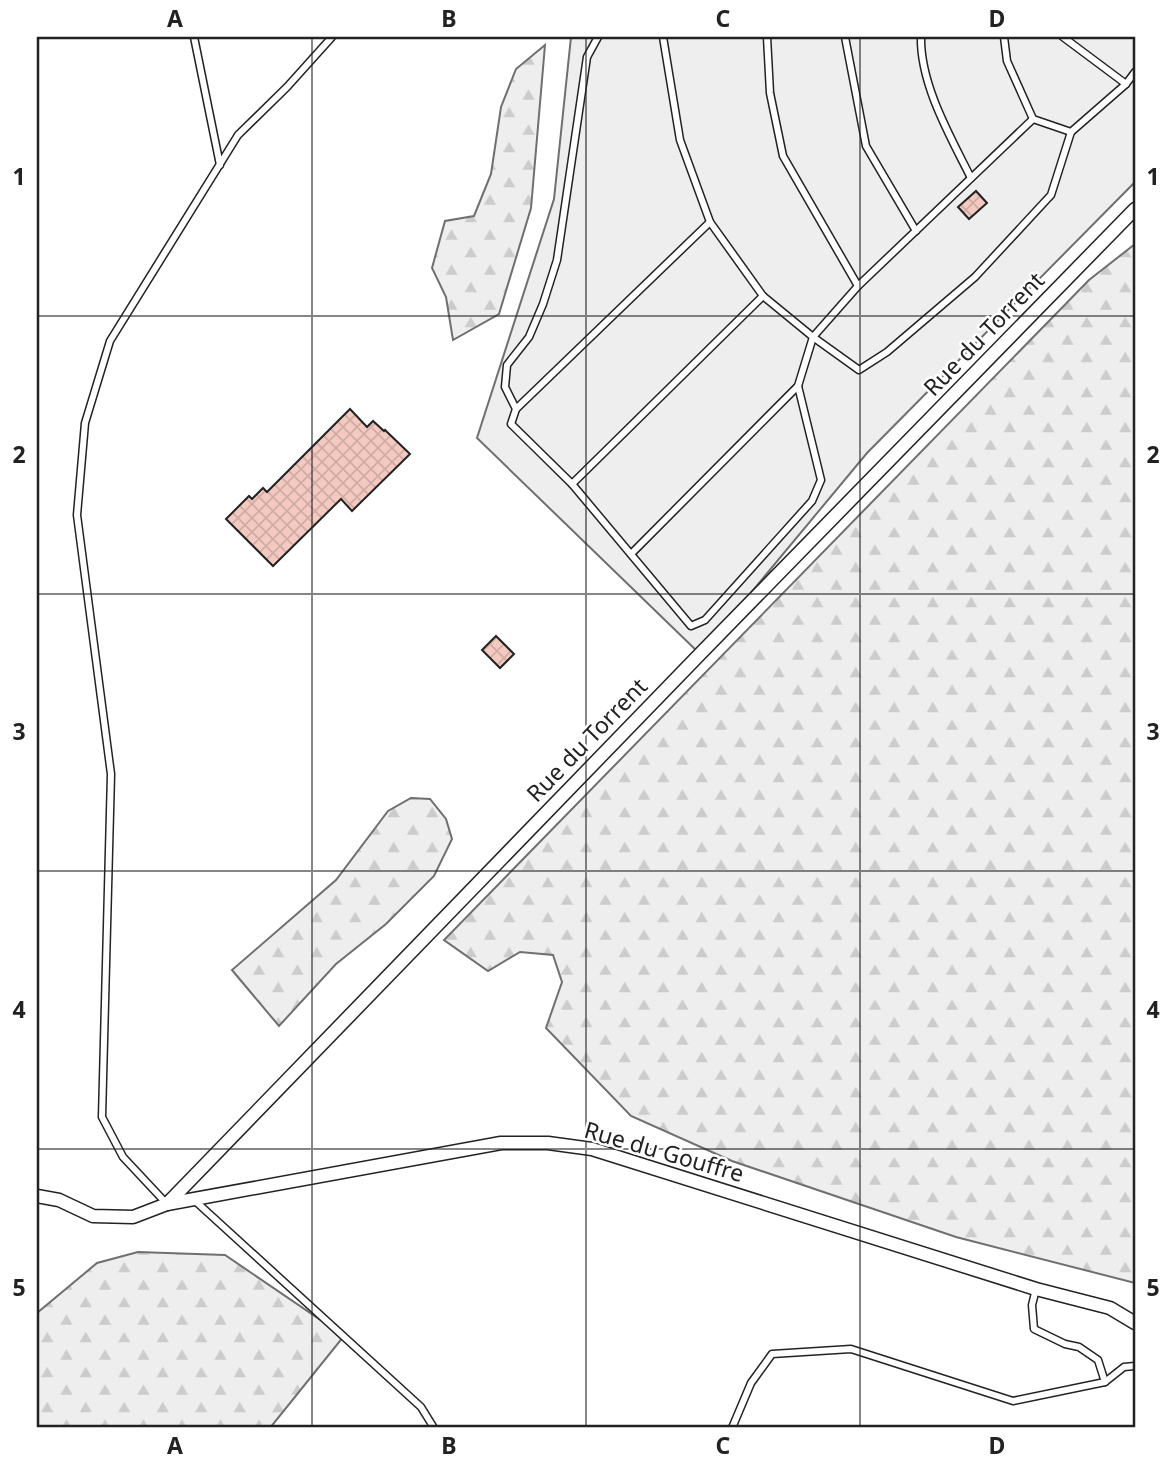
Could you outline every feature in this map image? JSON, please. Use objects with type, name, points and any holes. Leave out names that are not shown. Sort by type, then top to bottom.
[{"type":"street","name":"Rue du Torrent","points":[[37,1196],[59,1200],[93,1216],[133,1217],[167,1204],[1135,209]]},
{"type":"street","name":"Rue du Gouffre","points":[[167,1204],[501,1143],[548,1143],[592,1149],[1036,1289],[1110,1308],[1135,1323]]},
{"type":"lane","points":[[194,37],[220,165]]},
{"type":"lane","points":[[167,1204],[123,1157],[102,1117],[111,774],[77,514],[85,423],[110,341],[238,135],[287,87],[332,37]]},
{"type":"lane","points":[[516,409],[505,387],[507,365],[529,337],[557,260],[587,57],[598,37]]},
{"type":"lane","points":[[663,37],[680,140],[710,222],[763,296],[859,370],[887,352],[975,277],[1051,195],[1071,132],[1126,84],[1135,72]]},
{"type":"lane","points":[[767,37],[770,93],[783,156],[859,286]]},
{"type":"lane","points":[[845,37],[866,146],[916,231]]},
{"type":"lane","points":[[921,37],[920,52],[936,106],[971,178]]},
{"type":"lane","points":[[1004,37],[1007,61],[1033,119],[1071,132]]},
{"type":"lane","points":[[1063,37],[1126,84]]},
{"type":"lane","points":[[631,554],[797,386],[813,337],[859,286],[1033,119]]},
{"type":"lane","points":[[710,222],[516,409],[511,424],[572,484],[691,626],[705,620],[812,501],[821,480],[797,386]]},
{"type":"lane","points":[[572,484],[763,296]]},
{"type":"lane","points":[[193,1199],[421,1407],[434,1428]]},
{"type":"lane","points":[[1036,1289],[1032,1305],[1034,1329],[1065,1345],[1079,1347],[1098,1360],[1105,1382]]},
{"type":"lane","points":[[732,1428],[751,1383],[772,1354],[850,1349],[1013,1401],[1105,1382],[1124,1367],[1135,1366]]},
{"type":"green space","points":[[571,37],[1135,37],[1135,182],[867,453],[700,654],[477,438],[554,199]]},
{"type":"green space","points":[[545,45],[531,208],[499,314],[453,340],[446,297],[432,268],[445,221],[474,216],[491,174],[501,107],[516,69]]},
{"type":"green space","points":[[1135,244],[1135,1283],[956,1237],[732,1161],[631,1116],[546,1028],[562,982],[553,955],[520,952],[488,971],[444,940],[1089,280]]},
{"type":"green space","points":[[411,798],[430,799],[446,819],[452,839],[434,876],[386,924],[336,964],[279,1026],[232,970],[336,880],[388,811]]},
{"type":"green space","points":[[138,1252],[225,1255],[344,1336],[270,1428],[37,1428],[37,1313],[97,1263]]},
{"type":"building","points":[[976,191],[987,203],[969,219],[958,207]]},
{"type":"building","points":[[350,409],[367,427],[373,421],[385,430],[410,454],[352,511],[341,499],[273,566],[226,519],[249,496],[252,499],[263,488],[267,492]]},
{"type":"building","points":[[496,636],[514,654],[500,668],[482,650]]}]
